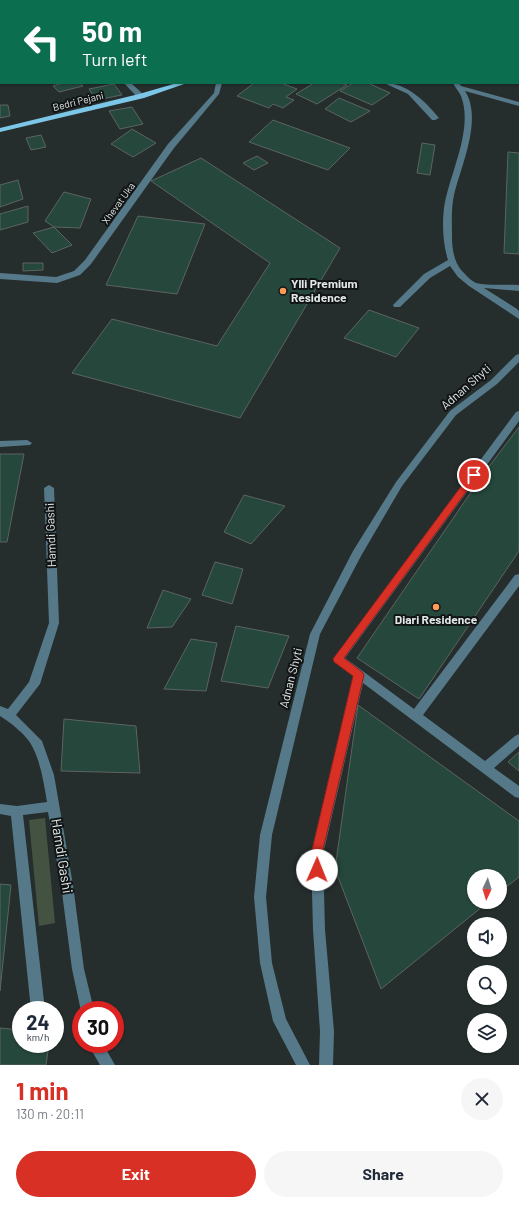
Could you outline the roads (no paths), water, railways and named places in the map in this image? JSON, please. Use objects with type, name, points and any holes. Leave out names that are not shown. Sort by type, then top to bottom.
[{"type":"main road","name":"Bedri Pejani","points":[[0,130],[141,96],[181,84]]},
{"type":"street","points":[[128,84],[141,96]]},
{"type":"street","name":"Xhevat Uka","points":[[0,276],[57,280],[77,273],[88,262],[171,146],[217,93],[219,84]]},
{"type":"street","points":[[389,84],[410,93],[435,118]]},
{"type":"street","points":[[458,86],[519,104]]},
{"type":"street","points":[[458,86],[468,114],[462,154],[448,208],[448,246],[452,261],[461,275],[519,316]]},
{"type":"street","points":[[397,305],[427,276],[452,261]]},
{"type":"street","points":[[475,285],[519,288]]},
{"type":"street","name":"Adnan Shyti","points":[[303,1065],[280,1021],[266,963],[260,897],[266,834],[315,634],[357,554],[399,484],[453,413],[494,382],[519,357]]},
{"type":"street","points":[[519,414],[338,659],[519,794]]},
{"type":"street","points":[[0,444],[27,443]]},
{"type":"street","name":"Hamdi Gashi","points":[[50,488],[54,623],[34,684],[5,713],[38,744],[48,774],[67,885],[78,969],[85,1001]]},
{"type":"street","points":[[415,717],[519,578]]},
{"type":"street","points":[[326,1065],[327,1031],[319,930],[317,854],[359,675]]},
{"type":"street","points":[[485,768],[519,739]]},
{"type":"street","points":[[0,810],[17,810],[54,806]]},
{"type":"street","points":[[17,810],[37,1001]]},
{"type":"place","name":"Ylli Premium Residence","points":[[283,291]]},
{"type":"place","name":"Diari Residence","points":[[436,607]]}]
